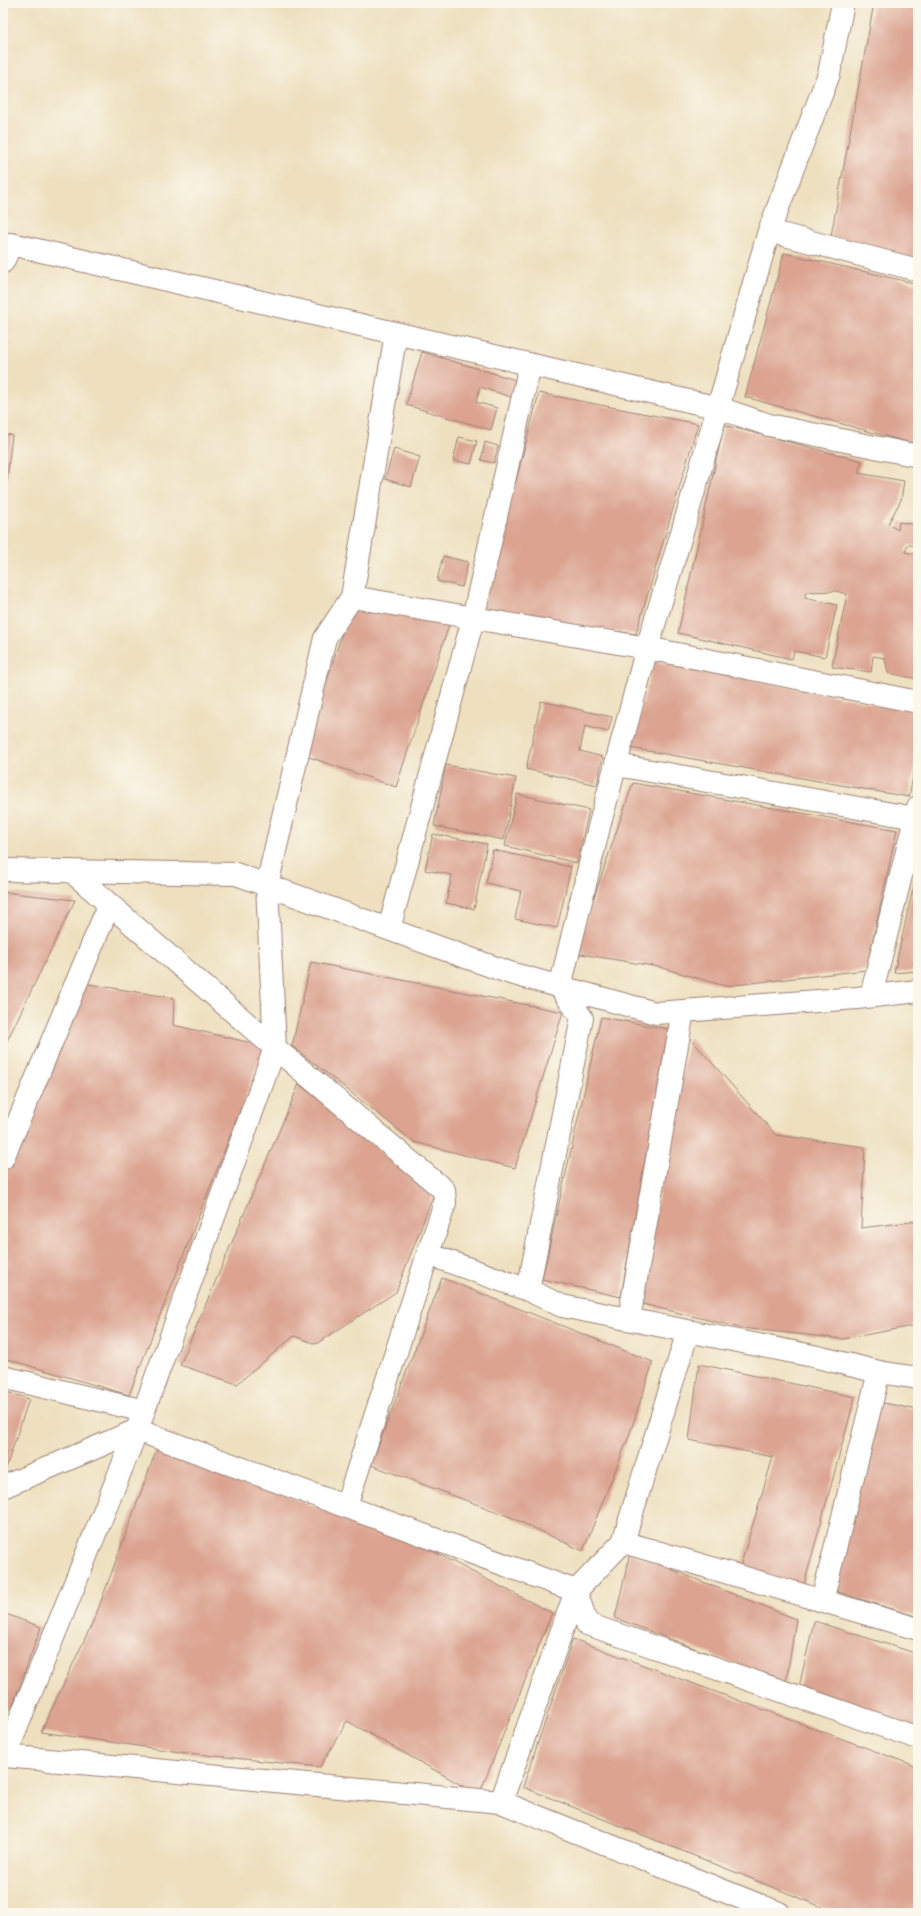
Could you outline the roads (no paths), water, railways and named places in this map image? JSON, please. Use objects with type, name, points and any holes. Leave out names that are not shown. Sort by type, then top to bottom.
[{"type":"street","points":[[528,1290],[582,1018],[560,987],[599,827],[617,765],[647,648],[769,231],[829,74],[843,3]]},
{"type":"street","points":[[769,231],[918,270]]},
{"type":"street","points":[[6,249],[396,333],[718,408],[769,425],[918,456]]},
{"type":"street","points":[[396,333],[352,597],[324,638],[267,886],[275,1048],[141,1420],[4,1756],[501,1802],[779,1913]]},
{"type":"street","points":[[389,930],[473,619],[530,364]]},
{"type":"street","points":[[352,597],[647,648],[918,702]]},
{"type":"street","points":[[617,765],[917,813],[871,996]]},
{"type":"street","points":[[3,870],[236,874],[510,974],[656,1013],[918,991]]},
{"type":"street","points":[[71,871],[275,1048],[444,1190],[445,1203],[346,1506]]},
{"type":"street","points":[[3,1158],[109,905]]},
{"type":"street","points":[[628,1319],[683,1011]]},
{"type":"street","points":[[428,1254],[528,1290],[562,1306],[688,1331],[879,1372],[918,1378]]},
{"type":"street","points":[[501,1802],[576,1591],[623,1542],[688,1331]]},
{"type":"street","points":[[822,1601],[879,1372]]},
{"type":"street","points":[[3,1377],[141,1420],[346,1506],[576,1591]]},
{"type":"street","points":[[3,1487],[141,1420]]},
{"type":"street","points":[[623,1542],[918,1629]]},
{"type":"street","points":[[576,1591],[587,1624],[918,1738]]}]
